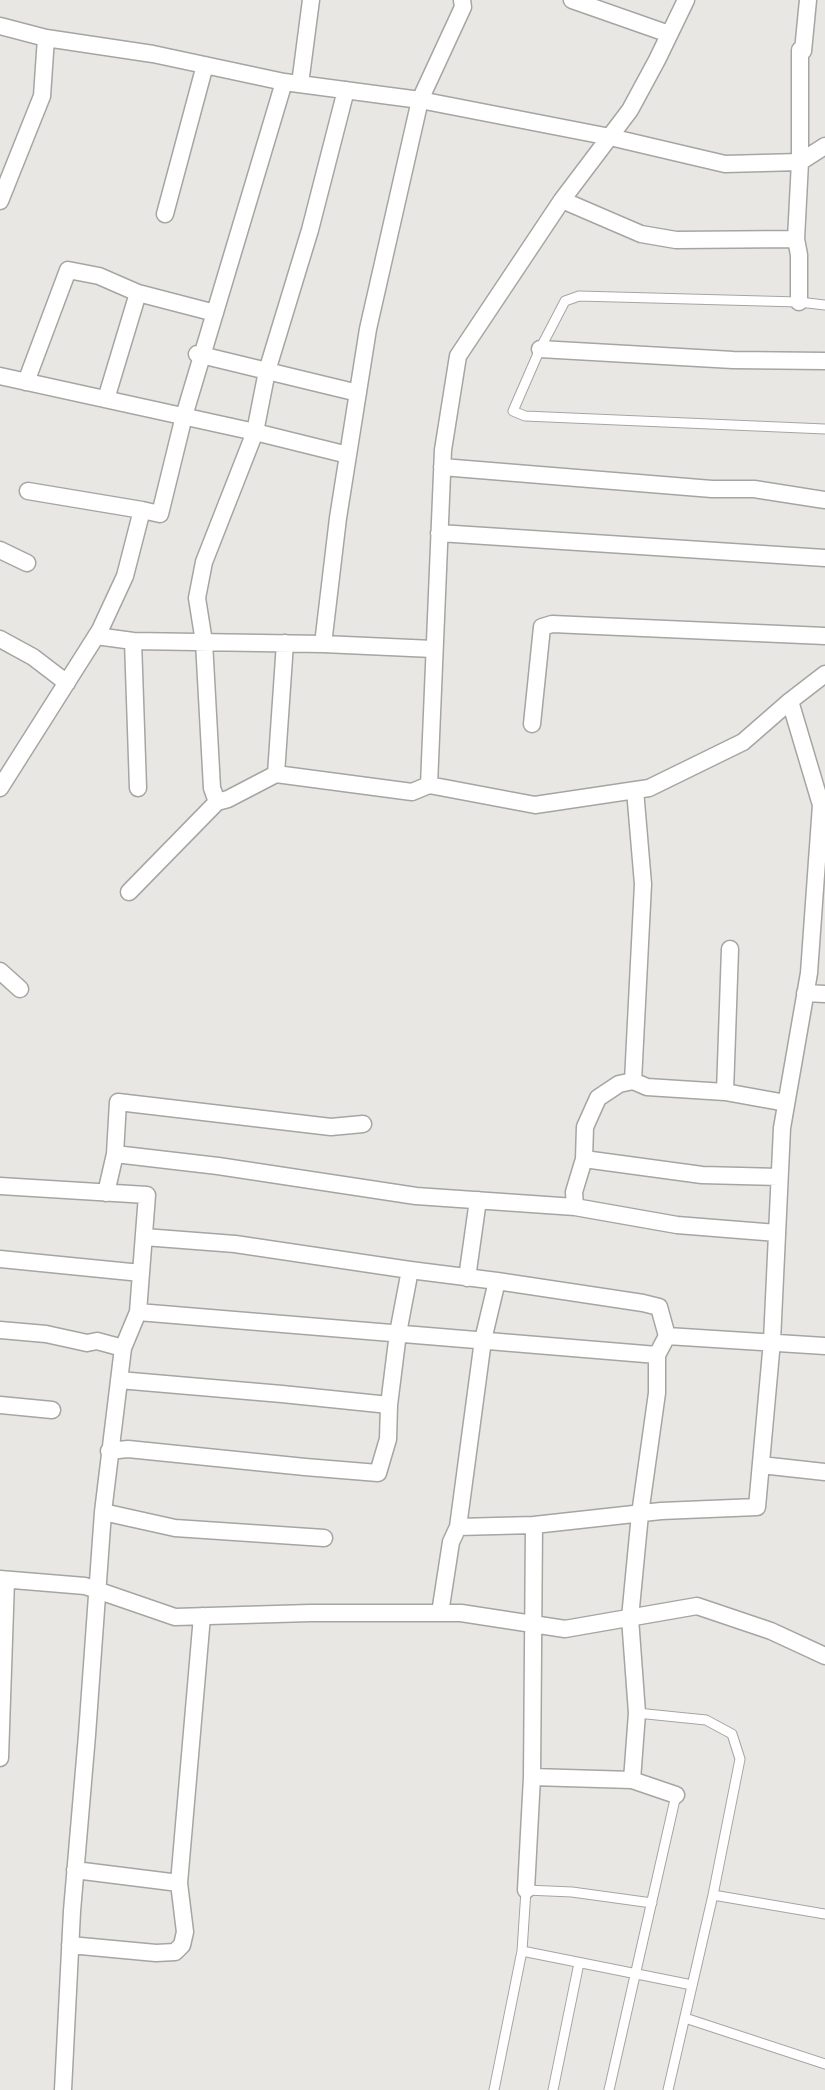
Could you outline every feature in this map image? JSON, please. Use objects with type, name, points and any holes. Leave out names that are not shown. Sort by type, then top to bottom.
[{"type":"street","points":[[300,84],[311,0]]},
{"type":"street","points":[[323,644],[338,518],[368,329],[420,100],[463,7],[462,0]]},
{"type":"street","points":[[572,0],[669,34]]},
{"type":"street","points":[[429,785],[433,649],[443,450],[458,356],[562,200],[630,110],[686,0]]},
{"type":"street","points":[[798,302],[799,255],[796,239],[800,162],[800,50],[803,52],[808,0]]},
{"type":"street","points":[[0,26],[46,38],[153,54],[284,82],[420,100],[610,137],[725,164],[800,162],[825,146]]},
{"type":"street","points":[[0,201],[42,96],[46,38]]},
{"type":"street","points":[[165,214],[205,65]]},
{"type":"street","points":[[28,491],[160,514],[200,355],[215,313],[284,82]]},
{"type":"street","points":[[217,802],[212,788],[204,642],[197,598],[204,562],[256,432],[267,371],[310,230],[346,90]]},
{"type":"street","points":[[562,200],[641,234],[676,240],[796,239]]},
{"type":"street","points":[[26,382],[68,270],[99,276],[138,293],[215,313]]},
{"type":"street","points":[[106,399],[138,293]]},
{"type":"street","points":[[540,349],[733,360],[825,361]]},
{"type":"street","points":[[200,355],[358,393]]},
{"type":"street","points":[[0,376],[256,432],[348,455]]},
{"type":"street","points":[[442,467],[712,489],[754,489],[825,500]]},
{"type":"street","points":[[0,788],[96,636],[125,576],[142,510]]},
{"type":"street","points":[[439,532],[825,558]]},
{"type":"street","points":[[0,550],[27,563]]},
{"type":"street","points":[[532,724],[542,627],[552,624],[825,636]]},
{"type":"street","points":[[96,636],[133,641],[323,644],[433,649]]},
{"type":"street","points":[[0,639],[33,657],[66,683]]},
{"type":"street","points":[[133,641],[138,788]]},
{"type":"street","points":[[276,774],[285,643]]},
{"type":"street","points":[[129,892],[217,802],[228,799],[276,774],[412,792],[429,785],[535,805],[649,788],[743,742],[825,674]]},
{"type":"street","points":[[458,1527],[534,1525],[640,1514],[757,1506],[772,1341],[782,1128],[809,973],[819,898],[821,805],[790,702]]},
{"type":"street","points":[[633,1082],[643,884],[635,790]]},
{"type":"street","points":[[724,1092],[730,949]]},
{"type":"street","points":[[0,971],[20,989]]},
{"type":"street","points":[[805,993],[825,994]]},
{"type":"street","points":[[575,1207],[574,1192],[584,1159],[585,1127],[598,1098],[619,1084],[633,1082],[647,1087],[724,1092],[786,1103]]},
{"type":"street","points":[[106,1193],[115,1154],[118,1102],[331,1127],[364,1124]]},
{"type":"street","points":[[115,1154],[218,1166],[416,1196],[575,1207],[677,1225],[777,1233]]},
{"type":"street","points":[[584,1159],[702,1176],[779,1177]]},
{"type":"street","points":[[0,1186],[147,1195],[138,1312],[123,1348],[103,1512],[75,1870],[63,2090]]},
{"type":"street","points":[[467,1278],[478,1200]]},
{"type":"street","points":[[144,1237],[235,1244],[643,1303],[659,1308],[667,1336],[657,1355],[656,1393],[640,1514],[630,1618],[637,1713],[632,1780]]},
{"type":"street","points":[[0,1259],[141,1273]]},
{"type":"street","points":[[109,1451],[128,1449],[378,1473],[388,1439],[389,1405],[398,1333],[410,1270]]},
{"type":"street","points":[[440,1613],[451,1542],[458,1527],[483,1340],[497,1281]]},
{"type":"street","points":[[138,1312],[657,1355]]},
{"type":"street","points":[[0,1330],[46,1334],[87,1343],[97,1341],[123,1348]]},
{"type":"street","points":[[667,1336],[772,1341],[825,1346]]},
{"type":"street","points":[[119,1380],[389,1405]]},
{"type":"street","points":[[0,1405],[52,1410]]},
{"type":"street","points":[[761,1465],[825,1472]]},
{"type":"street","points":[[103,1512],[175,1528],[324,1538]]},
{"type":"street","points":[[526,1890],[532,1777],[534,1525]]},
{"type":"street","points":[[0,1758],[3,1580],[85,1586],[175,1617],[310,1613],[461,1613],[565,1629],[697,1606],[771,1631],[825,1656]]},
{"type":"street","points":[[70,1945],[156,1953],[175,1952],[182,1946],[184,1932],[179,1883],[202,1616]]},
{"type":"street","points":[[532,1777],[632,1780],[676,1795]]},
{"type":"street","points":[[75,1870],[179,1883]]},
{"type":"lane","points":[[825,305],[798,302],[579,296],[565,301],[540,349],[514,412],[525,416],[825,429]]},
{"type":"lane","points":[[637,1713],[706,1720],[732,1734],[740,1759],[713,1895],[668,2090]]},
{"type":"lane","points":[[609,2090],[676,1795]]},
{"type":"lane","points":[[494,2090],[522,1951],[526,1890],[572,1892],[652,1903]]},
{"type":"lane","points":[[713,1895],[825,1914]]},
{"type":"lane","points":[[522,1951],[692,1985]]},
{"type":"lane","points":[[552,2090],[580,1963]]},
{"type":"lane","points":[[685,2018],[825,2064]]}]
